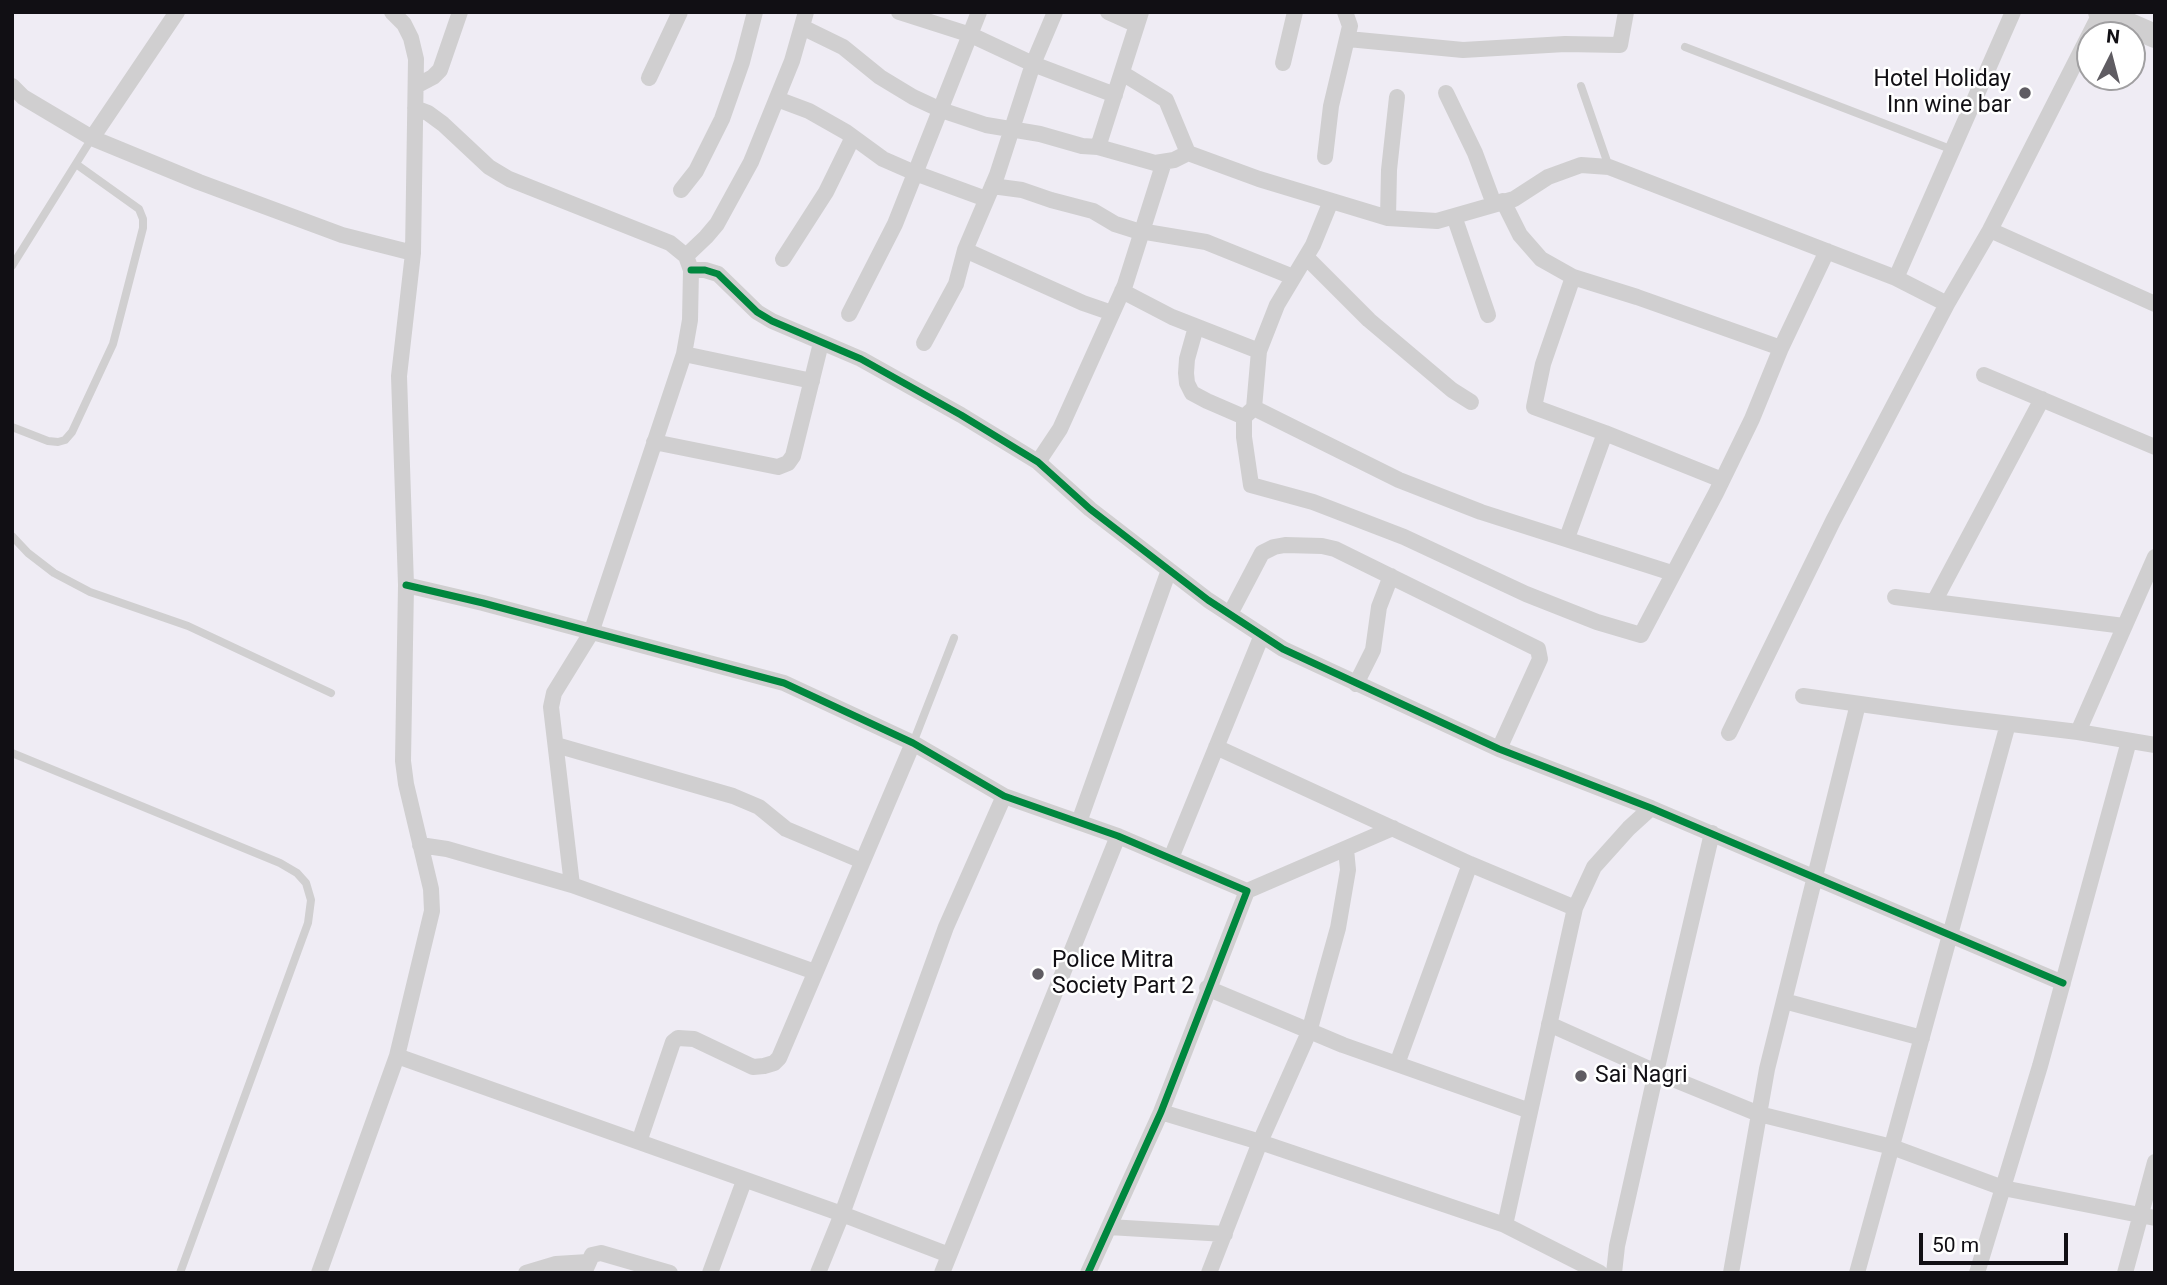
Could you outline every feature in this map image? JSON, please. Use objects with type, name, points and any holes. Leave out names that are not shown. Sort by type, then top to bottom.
[{"type":"main road","points":[[2101,12],[2155,36]]},
{"type":"street","points":[[92,138],[177,12]]},
{"type":"street","points":[[319,1273],[397,1056],[432,911],[431,889],[419,845],[403,761],[406,585],[399,376],[413,253],[416,59],[404,24],[392,12]]},
{"type":"street","points":[[416,86],[440,70],[460,12]]},
{"type":"street","points":[[649,78],[680,12]]},
{"type":"street","points":[[681,190],[696,172],[722,119],[742,62],[755,12]]},
{"type":"street","points":[[899,12],[971,35],[1033,64],[1115,94]]},
{"type":"street","points":[[849,314],[895,224],[979,12]]},
{"type":"street","points":[[924,343],[956,284],[965,250],[1012,130],[1033,64],[1055,12]]},
{"type":"street","points":[[1098,147],[1139,19],[1108,12]]},
{"type":"street","points":[[1283,63],[1295,12]]},
{"type":"street","points":[[1325,157],[1331,106],[1350,26],[1345,12]]},
{"type":"street","points":[[1348,39],[1463,50],[1565,44],[1620,45],[1626,12]]},
{"type":"street","points":[[1896,278],[2013,12]]},
{"type":"street","points":[[1729,733],[1833,521],[1947,304],[1990,230],[2101,12]]},
{"type":"street","points":[[572,884],[551,715],[554,693],[591,633],[684,354],[690,320],[689,263],[717,224],[751,162],[792,61],[804,20],[880,77],[913,97],[941,110],[986,125],[1040,134],[1082,146],[1098,147],[1155,163],[1174,160],[1188,153],[1259,179],[1388,218],[1437,221],[1514,199],[1548,177],[1581,165],[1609,167],[1896,278],[1947,304]]},
{"type":"street","points":[[1122,73],[1166,100],[1188,153]]},
{"type":"street","points":[[12,86],[23,97],[92,138],[199,182],[342,235],[413,253]]},
{"type":"street","points":[[1446,93],[1499,203],[1520,235],[1541,259],[1573,277],[1781,348]]},
{"type":"street","points":[[1388,218],[1389,170],[1397,97]]},
{"type":"street","points":[[777,99],[809,111],[853,137],[883,159],[915,173],[989,192],[1022,190],[1093,211],[1115,225],[1206,242],[1293,276]]},
{"type":"street","points":[[415,108],[428,113],[443,124],[489,167],[509,179],[670,243],[689,263],[718,274],[757,312],[772,321],[881,369],[1038,462],[1090,509],[1169,570],[1283,649],[1499,749],[1712,833],[2063,983]]},
{"type":"street","points":[[783,259],[826,192],[853,137]]},
{"type":"street","points":[[1038,462],[1060,429],[1122,291],[1164,162]]},
{"type":"street","points":[[1331,201],[1313,245],[1277,305],[1259,351],[1244,437],[1251,485],[1313,502],[1404,537],[1526,594],[1597,622],[1641,635],[1752,419],[1781,348],[1827,251]]},
{"type":"street","points":[[1454,216],[1489,315]]},
{"type":"street","points":[[1990,230],[2155,304]]},
{"type":"street","points":[[965,250],[1083,303],[1112,313]]},
{"type":"street","points":[[1306,257],[1369,320],[1452,390],[1471,402]]},
{"type":"street","points":[[1573,277],[1544,364],[1534,407],[1722,480]]},
{"type":"street","points":[[1122,291],[1196,327],[1259,351]]},
{"type":"street","points":[[1196,327],[1187,359],[1187,383],[1192,393],[1207,401],[1249,412],[1399,481],[1481,512],[1672,573]]},
{"type":"street","points":[[654,442],[778,467],[788,463],[793,456],[821,343]]},
{"type":"street","points":[[684,354],[812,381]]},
{"type":"street","points":[[1984,375],[2155,447]]},
{"type":"street","points":[[1934,602],[2042,399]]},
{"type":"street","points":[[1567,538],[1605,433]]},
{"type":"street","points":[[1230,614],[1262,553],[1274,547],[1285,545],[1335,549],[1391,576],[1540,651],[1540,659],[1499,749]]},
{"type":"street","points":[[2078,732],[2155,557]]},
{"type":"street","points":[[1079,822],[1169,570]]},
{"type":"street","points":[[1356,684],[1373,650],[1379,607],[1391,576]]},
{"type":"street","points":[[406,585],[785,683],[913,743],[1004,796],[1118,836],[1247,891]]},
{"type":"street","points":[[1895,597],[2124,626]]},
{"type":"street","points":[[1171,858],[1262,635]]},
{"type":"street","points":[[1803,696],[2078,732],[2155,745]]},
{"type":"street","points":[[1731,1273],[1768,1069],[1858,704]]},
{"type":"street","points":[[1857,1273],[2008,724]]},
{"type":"street","points":[[1977,1273],[2040,1066],[2129,741]]},
{"type":"street","points":[[639,1142],[673,1042],[678,1038],[694,1039],[753,1067],[774,1063],[779,1058],[913,743]]},
{"type":"street","points":[[556,745],[733,796],[759,807],[786,829],[862,861]]},
{"type":"street","points":[[1216,747],[1470,864],[1574,908]]},
{"type":"street","points":[[818,1273],[946,927],[1004,796]]},
{"type":"street","points":[[1505,1225],[1574,908],[1594,867],[1651,808]]},
{"type":"street","points":[[1088,1273],[1161,1112],[1247,891],[1393,828]]},
{"type":"street","points":[[1614,1273],[1617,1246],[1712,833]]},
{"type":"street","points":[[942,1273],[1118,836]]},
{"type":"street","points":[[419,845],[447,849],[572,884],[815,972]]},
{"type":"street","points":[[1209,1273],[1260,1142],[1309,1032],[1338,928],[1348,870],[1346,849]]},
{"type":"street","points":[[1397,1064],[1470,864]]},
{"type":"street","points":[[1207,988],[1309,1032],[1530,1111]]},
{"type":"street","points":[[1784,1001],[1922,1038]]},
{"type":"street","points":[[1549,1024],[1759,1114],[1892,1147],[2003,1188],[2148,1217]]},
{"type":"street","points":[[397,1056],[842,1214],[949,1255]]},
{"type":"street","points":[[1161,1112],[1260,1142],[1505,1225],[1600,1273]]},
{"type":"street","points":[[2125,1273],[2148,1217],[2155,1162]]},
{"type":"street","points":[[710,1273],[744,1181]]},
{"type":"street","points":[[1109,1227],[1225,1234]]},
{"type":"street","points":[[526,1273],[556,1264],[586,1267],[592,1255],[601,1253],[670,1273]]},
{"type":"lane","points":[[1685,47],[1953,150]]},
{"type":"lane","points":[[1581,86],[1609,167]]},
{"type":"lane","points":[[12,265],[92,138]]},
{"type":"lane","points":[[12,427],[48,441],[58,442],[65,440],[72,432],[113,344],[143,228],[139,209],[76,164]]},
{"type":"lane","points":[[12,536],[28,553],[54,573],[90,592],[188,626],[331,693]]},
{"type":"lane","points":[[913,743],[954,638]]},
{"type":"lane","points":[[12,753],[280,863],[297,873],[306,883],[312,901],[308,923],[180,1273]]},
{"type":"cycle path","points":[[691,270],[718,274],[757,312],[772,321],[861,359],[1038,462],[1090,509],[1208,600],[1283,649],[1499,749],[1651,808],[2063,983]]},
{"type":"cycle path","points":[[406,585],[784,683],[913,743],[1004,796],[1118,836],[1247,891],[1161,1112],[1088,1273]]},
{"type":"place","name":"Hotel Holiday Inn wine bar","points":[[2025,93]]},
{"type":"place","name":"Police Mitra Society Part 2","points":[[1038,974]]},
{"type":"place","name":"Sai Nagri","points":[[1581,1076]]}]
